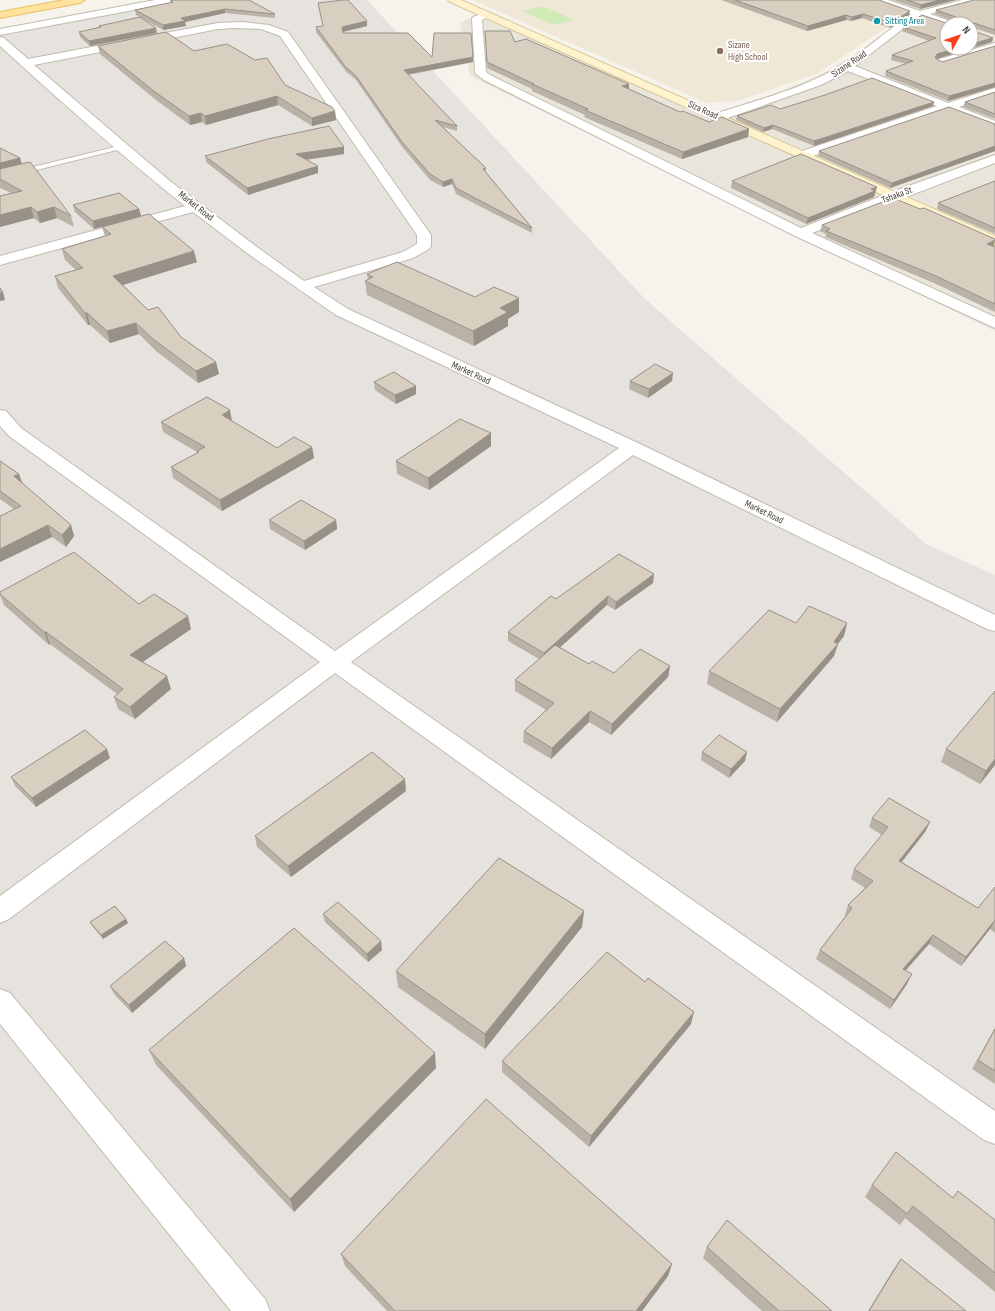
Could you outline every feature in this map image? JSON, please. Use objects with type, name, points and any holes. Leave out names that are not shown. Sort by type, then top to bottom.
[{"type":"main road","points":[[0,7],[40,0]]},
{"type":"main road","points":[[0,14],[80,0]]},
{"type":"street","points":[[0,32],[172,0]]},
{"type":"street","name":"Siza Road","points":[[454,0],[995,241]]},
{"type":"street","points":[[878,0],[939,21]]},
{"type":"street","name":"Sizane Road","points":[[718,117],[807,88],[847,66],[902,25],[920,14],[973,0]]},
{"type":"street","points":[[486,14],[477,19],[481,73],[488,78],[800,233],[995,323]]},
{"type":"street","points":[[25,63],[218,26],[240,25],[264,27],[284,34],[424,235],[424,246],[408,255],[302,286]]},
{"type":"street","name":"Market Road","points":[[0,40],[123,147],[196,207],[302,286],[342,312],[632,448],[995,624]]},
{"type":"street","points":[[940,62],[993,41]]},
{"type":"street","points":[[847,66],[995,125]]},
{"type":"street","points":[[802,155],[995,91]]},
{"type":"street","name":"Tshaka St","points":[[800,233],[894,196],[995,159]]},
{"type":"street","points":[[0,261],[196,207]]},
{"type":"street","points":[[0,415],[15,432],[335,662],[995,1129]]},
{"type":"street","points":[[0,911],[335,662],[632,448]]},
{"type":"street","points":[[0,1002],[254,1311]]},
{"type":"lane","points":[[0,177],[123,147]]},
{"type":"shaded area","points":[[159,0],[367,0],[644,298],[926,544],[995,575],[995,1311],[0,1311],[0,30]]},
{"type":"shaded area","name":"Sizane High School","points":[[473,0],[867,0],[908,13],[817,74],[737,101],[707,103]]},
{"type":"shaded area","points":[[877,0],[995,0],[995,331],[470,76],[460,22],[478,15],[693,109],[718,117],[822,74],[920,14]]},
{"type":"green space","points":[[543,6],[574,20],[553,25],[522,11]]},
{"type":"building","points":[[170,0],[249,0],[275,14],[225,9],[181,18],[185,21],[163,25],[135,10],[173,2]]},
{"type":"building","points":[[348,0],[367,21],[342,27],[343,33],[408,33],[432,57],[434,33],[471,33],[473,57],[404,70],[457,126],[435,120],[486,168],[483,169],[532,228],[456,188],[452,179],[443,182],[430,174],[402,142],[356,76],[347,69],[316,27],[323,26],[318,3]]},
{"type":"building","points":[[735,0],[879,0],[910,11],[891,23],[863,14],[852,17],[846,15],[808,26]]},
{"type":"building","points":[[907,0],[940,0],[921,5]]},
{"type":"building","points":[[974,0],[995,0],[995,30],[979,25],[979,16],[953,16],[936,10]]},
{"type":"building","points":[[922,15],[939,21],[939,53],[935,58],[942,62],[962,56],[979,56],[979,51],[995,46],[995,83],[949,96],[886,71],[913,61],[892,55],[936,38],[903,27]]},
{"type":"building","points":[[140,17],[156,28],[89,41],[79,32],[101,27],[99,26]]},
{"type":"building","points":[[485,31],[510,31],[515,42],[526,39],[629,84],[622,86],[680,112],[683,111],[709,122],[722,117],[749,129],[683,152],[585,110],[588,109],[487,62]]},
{"type":"building","points":[[166,32],[194,51],[227,44],[255,60],[267,58],[285,85],[332,107],[335,111],[312,118],[277,96],[205,116],[201,113],[189,116],[155,92],[98,46]]},
{"type":"building","points":[[979,33],[993,38],[979,42]]},
{"type":"building","points":[[872,78],[934,102],[814,141],[773,125],[764,128],[737,116],[771,105],[780,109]]},
{"type":"building","points":[[995,92],[995,114],[965,102]]},
{"type":"building","points":[[949,107],[995,124],[995,146],[892,183],[819,151]]},
{"type":"building","points":[[329,126],[344,147],[296,154],[318,166],[247,188],[205,156],[268,139]]},
{"type":"building","points":[[0,148],[20,158],[0,163]]},
{"type":"building","points":[[801,154],[877,187],[871,189],[875,191],[808,218],[732,181]]},
{"type":"building","points":[[29,162],[71,216],[54,207],[37,212],[31,207],[0,215],[0,196],[22,191],[0,179],[0,169]]},
{"type":"building","points":[[995,181],[995,228],[938,203]]},
{"type":"building","points":[[119,193],[139,209],[93,221],[73,205]]},
{"type":"building","points":[[893,198],[920,209],[924,208],[995,239],[987,244],[995,247],[995,304],[936,276],[826,231],[830,229],[822,225]]},
{"type":"building","points":[[149,214],[194,251],[113,276],[148,310],[158,307],[181,337],[216,362],[196,371],[153,339],[136,323],[107,331],[87,313],[85,313],[55,276],[83,268],[62,249],[111,234],[102,227]]},
{"type":"building","points":[[397,262],[475,297],[494,287],[519,298],[500,308],[508,312],[473,331],[365,281],[373,277],[367,274]]},
{"type":"building","points":[[655,364],[673,373],[649,389],[630,381]]},
{"type":"building","points":[[394,372],[416,386],[395,395],[374,382]]},
{"type":"building","points":[[207,397],[230,410],[222,415],[277,448],[294,437],[312,447],[220,500],[171,467],[199,452],[197,451],[205,447],[161,422]]},
{"type":"building","points":[[460,419],[491,433],[428,478],[396,461]]},
{"type":"building","points":[[0,461],[19,474],[14,476],[71,525],[62,535],[48,525],[0,549],[0,516],[21,506],[0,491]]},
{"type":"building","points":[[301,500],[336,520],[304,541],[269,520]]},
{"type":"building","points":[[74,552],[139,604],[154,594],[188,616],[130,655],[167,676],[130,707],[114,697],[123,689],[44,632],[0,594],[0,592]]},
{"type":"building","points":[[619,554],[654,574],[616,602],[608,596],[544,653],[508,632],[551,596],[556,599]]},
{"type":"building","points":[[809,606],[847,623],[834,642],[838,644],[780,709],[709,671],[769,610],[796,623]]},
{"type":"building","points":[[555,645],[589,664],[592,661],[614,673],[640,649],[670,666],[612,724],[590,711],[552,748],[524,731],[554,703],[515,680]]},
{"type":"building","points":[[995,691],[995,759],[986,771],[946,749]]},
{"type":"building","points":[[85,730],[107,749],[32,798],[11,777]]},
{"type":"building","points":[[719,735],[747,752],[731,769],[702,752]]},
{"type":"building","points":[[372,752],[405,779],[288,866],[255,836]]},
{"type":"building","points":[[889,798],[930,822],[899,861],[978,908],[995,887],[995,920],[966,957],[933,935],[903,969],[912,974],[894,1000],[820,950],[852,908],[848,905],[873,881],[854,869],[888,827],[872,818]]},
{"type":"building","points":[[499,858],[584,911],[485,1034],[396,971]]},
{"type":"building","points":[[338,902],[381,941],[367,954],[323,914]]},
{"type":"building","points":[[115,906],[126,919],[101,935],[90,922]]},
{"type":"building","points":[[294,928],[435,1053],[290,1199],[149,1050]]},
{"type":"building","points":[[165,941],[184,958],[129,1005],[110,986]]},
{"type":"building","points":[[607,952],[645,982],[648,978],[694,1012],[591,1136],[502,1061]]},
{"type":"building","points":[[995,1029],[995,1071],[978,1060]]},
{"type":"building","points":[[486,1099],[672,1264],[636,1311],[395,1311],[341,1254]]},
{"type":"building","points":[[896,1152],[953,1198],[958,1191],[995,1220],[995,1273],[913,1206],[907,1214],[872,1185]]},
{"type":"building","points":[[727,1220],[832,1311],[779,1311],[707,1247]]},
{"type":"building","points":[[901,1259],[966,1311],[869,1311]]},
{"type":"place","name":"Sitting Area","points":[[877,21]]},
{"type":"place","name":"Sizane High School","points":[[720,51]]}]
